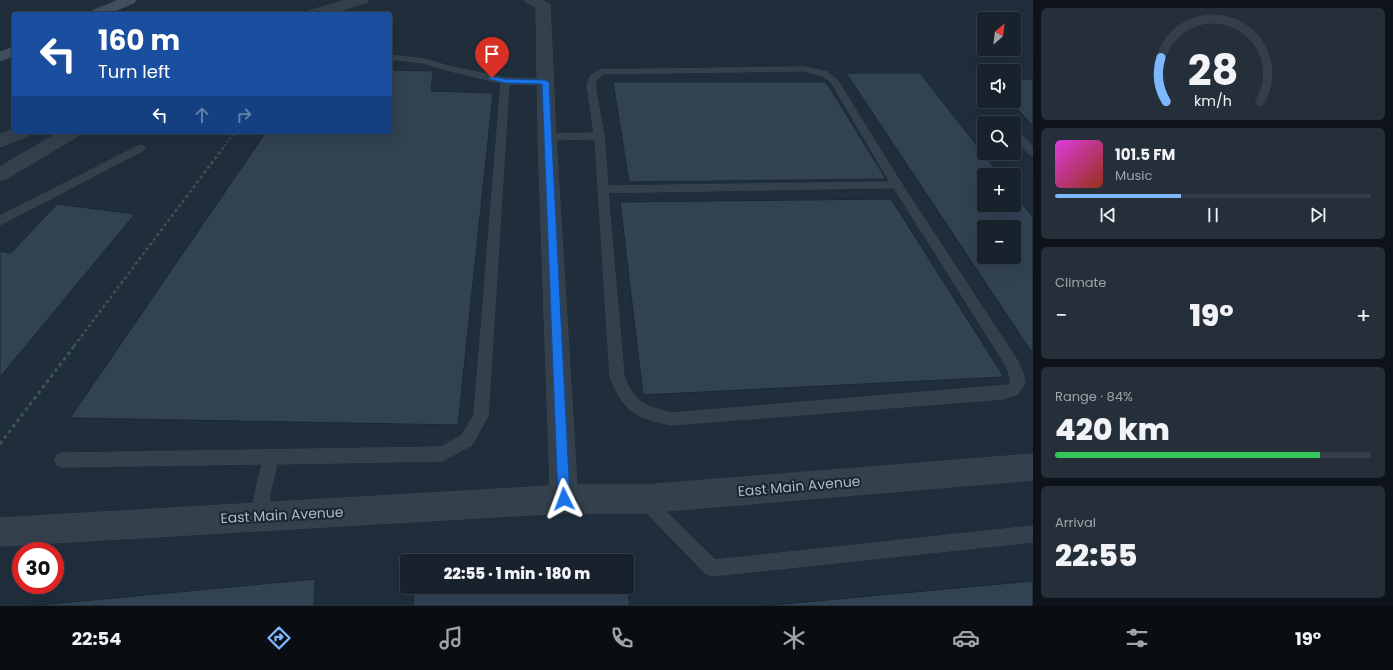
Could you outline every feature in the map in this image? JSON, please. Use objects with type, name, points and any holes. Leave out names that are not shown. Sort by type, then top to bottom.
[{"type":"main road","points":[[102,12],[129,0]]},
{"type":"main road","points":[[0,57],[12,52]]},
{"type":"street","points":[[321,12],[360,0]]},
{"type":"street","points":[[532,0],[543,5],[547,137],[564,499]]},
{"type":"street","points":[[0,142],[18,134]]},
{"type":"street","points":[[0,175],[69,134]]},
{"type":"street","name":"East Main Avenue","points":[[0,532],[564,499],[643,499],[1033,467]]},
{"type":"lane","points":[[392,57],[424,61],[450,69],[505,81],[545,82]]},
{"type":"lane","points":[[814,70],[829,76],[834,81],[897,186],[1012,364],[1018,382],[1013,390],[1003,393],[672,419],[655,416],[634,406],[622,391],[617,376],[599,136],[591,85],[592,79],[596,74],[603,72],[814,70]]},
{"type":"lane","points":[[62,460],[442,454],[467,440],[481,416],[505,81]]},
{"type":"lane","points":[[547,137],[599,136]]},
{"type":"lane","points":[[1021,139],[1033,153]]},
{"type":"lane","points":[[0,221],[141,148]]},
{"type":"lane","points":[[603,190],[897,186]]},
{"type":"lane","points":[[261,516],[263,494],[271,457]]},
{"type":"lane","points":[[643,499],[712,568],[1033,534]]},
{"type":"path","points":[[0,444],[233,134]]},
{"type":"building","points":[[392,70],[433,71],[431,91],[493,93],[458,425],[70,418],[265,134],[392,134]]},
{"type":"building","points":[[846,73],[920,73],[977,146],[977,160],[988,160],[995,168],[977,168],[977,212],[1021,212],[1021,202],[1033,217],[1033,350],[1031,351]]},
{"type":"building","points":[[1021,79],[1033,79],[1033,126],[1016,108],[1021,108]]},
{"type":"building","points":[[613,82],[826,82],[886,179],[629,182]]},
{"type":"building","points":[[891,199],[1004,377],[643,395],[620,202]]},
{"type":"building","points":[[57,204],[135,214],[0,377],[0,251],[11,253]]},
{"type":"building","points":[[315,579],[314,606],[30,606]]},
{"type":"building","points":[[1033,581],[1033,606],[761,606]]},
{"type":"building","points":[[414,594],[628,594],[630,606],[413,606]]},
{"type":"route","points":[[492,78],[505,81],[545,82],[564,499]]}]
